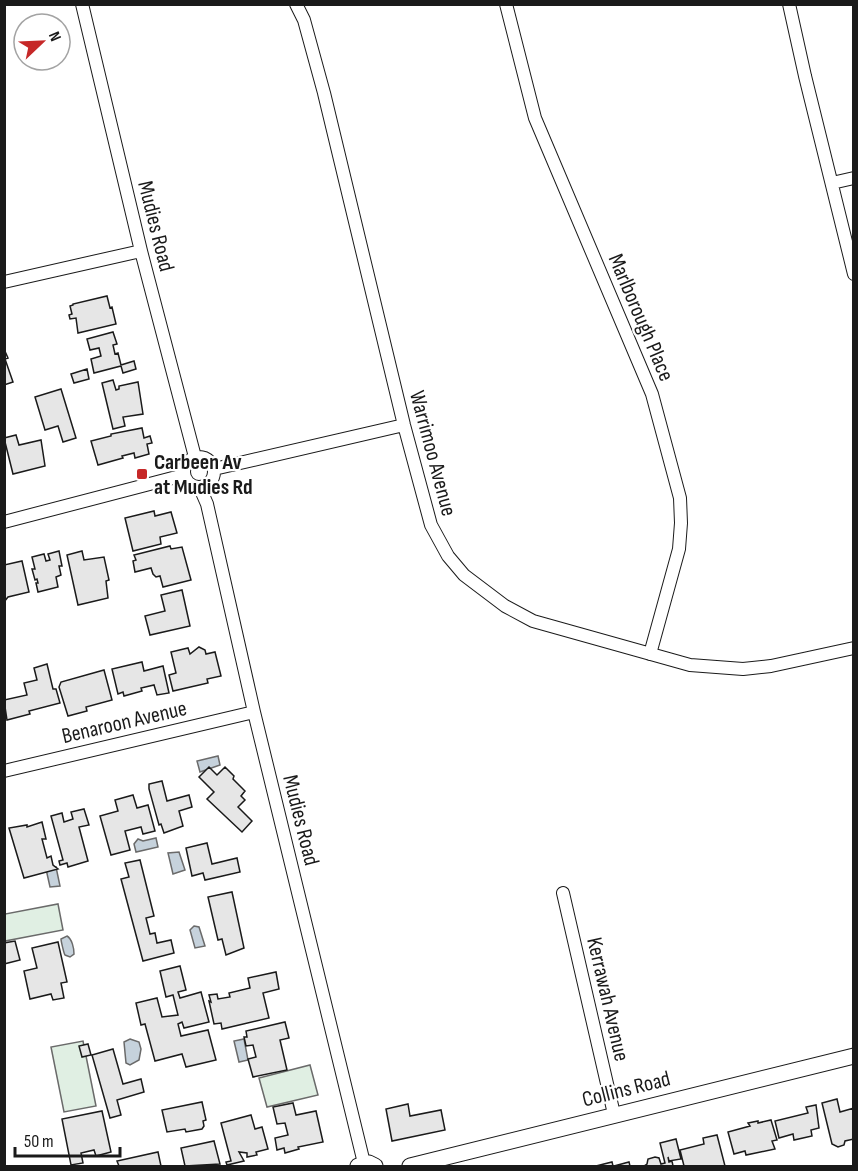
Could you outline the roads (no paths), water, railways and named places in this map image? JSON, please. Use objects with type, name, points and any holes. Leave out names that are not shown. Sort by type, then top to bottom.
[{"type":"street","name":"Mudies Road","points":[[82,4],[141,251],[195,457]]},
{"type":"street","name":"Warrimoo Avenue","points":[[296,4],[304,20],[324,93],[404,425],[431,525],[448,556],[464,576],[505,606],[533,621],[690,665],[743,669],[771,666],[854,648]]},
{"type":"street","name":"Marlborough Place","points":[[506,4],[535,118],[652,394],[680,498],[679,549],[650,654]]},
{"type":"street","points":[[789,4],[854,274]]},
{"type":"street","points":[[832,183],[854,178]]},
{"type":"street","points":[[4,282],[141,251]]},
{"type":"street","points":[[214,469],[404,425]]},
{"type":"street","points":[[195,457],[209,460],[214,469],[213,479],[200,488],[190,484],[184,476],[187,462],[195,457]]},
{"type":"street","points":[[4,522],[184,476]]},
{"type":"street","name":"Mudies Road","points":[[200,488],[207,504],[254,712],[366,1166]]},
{"type":"street","name":"Benaroon Avenue","points":[[4,771],[254,712]]},
{"type":"street","name":"Kerrawah Avenue","points":[[563,893],[614,1114]]},
{"type":"street","name":"Collins Road","points":[[410,1167],[614,1114],[854,1056]]},
{"type":"place","name":"Carbeen Av at Mudies Rd","points":[[142,474]]}]
